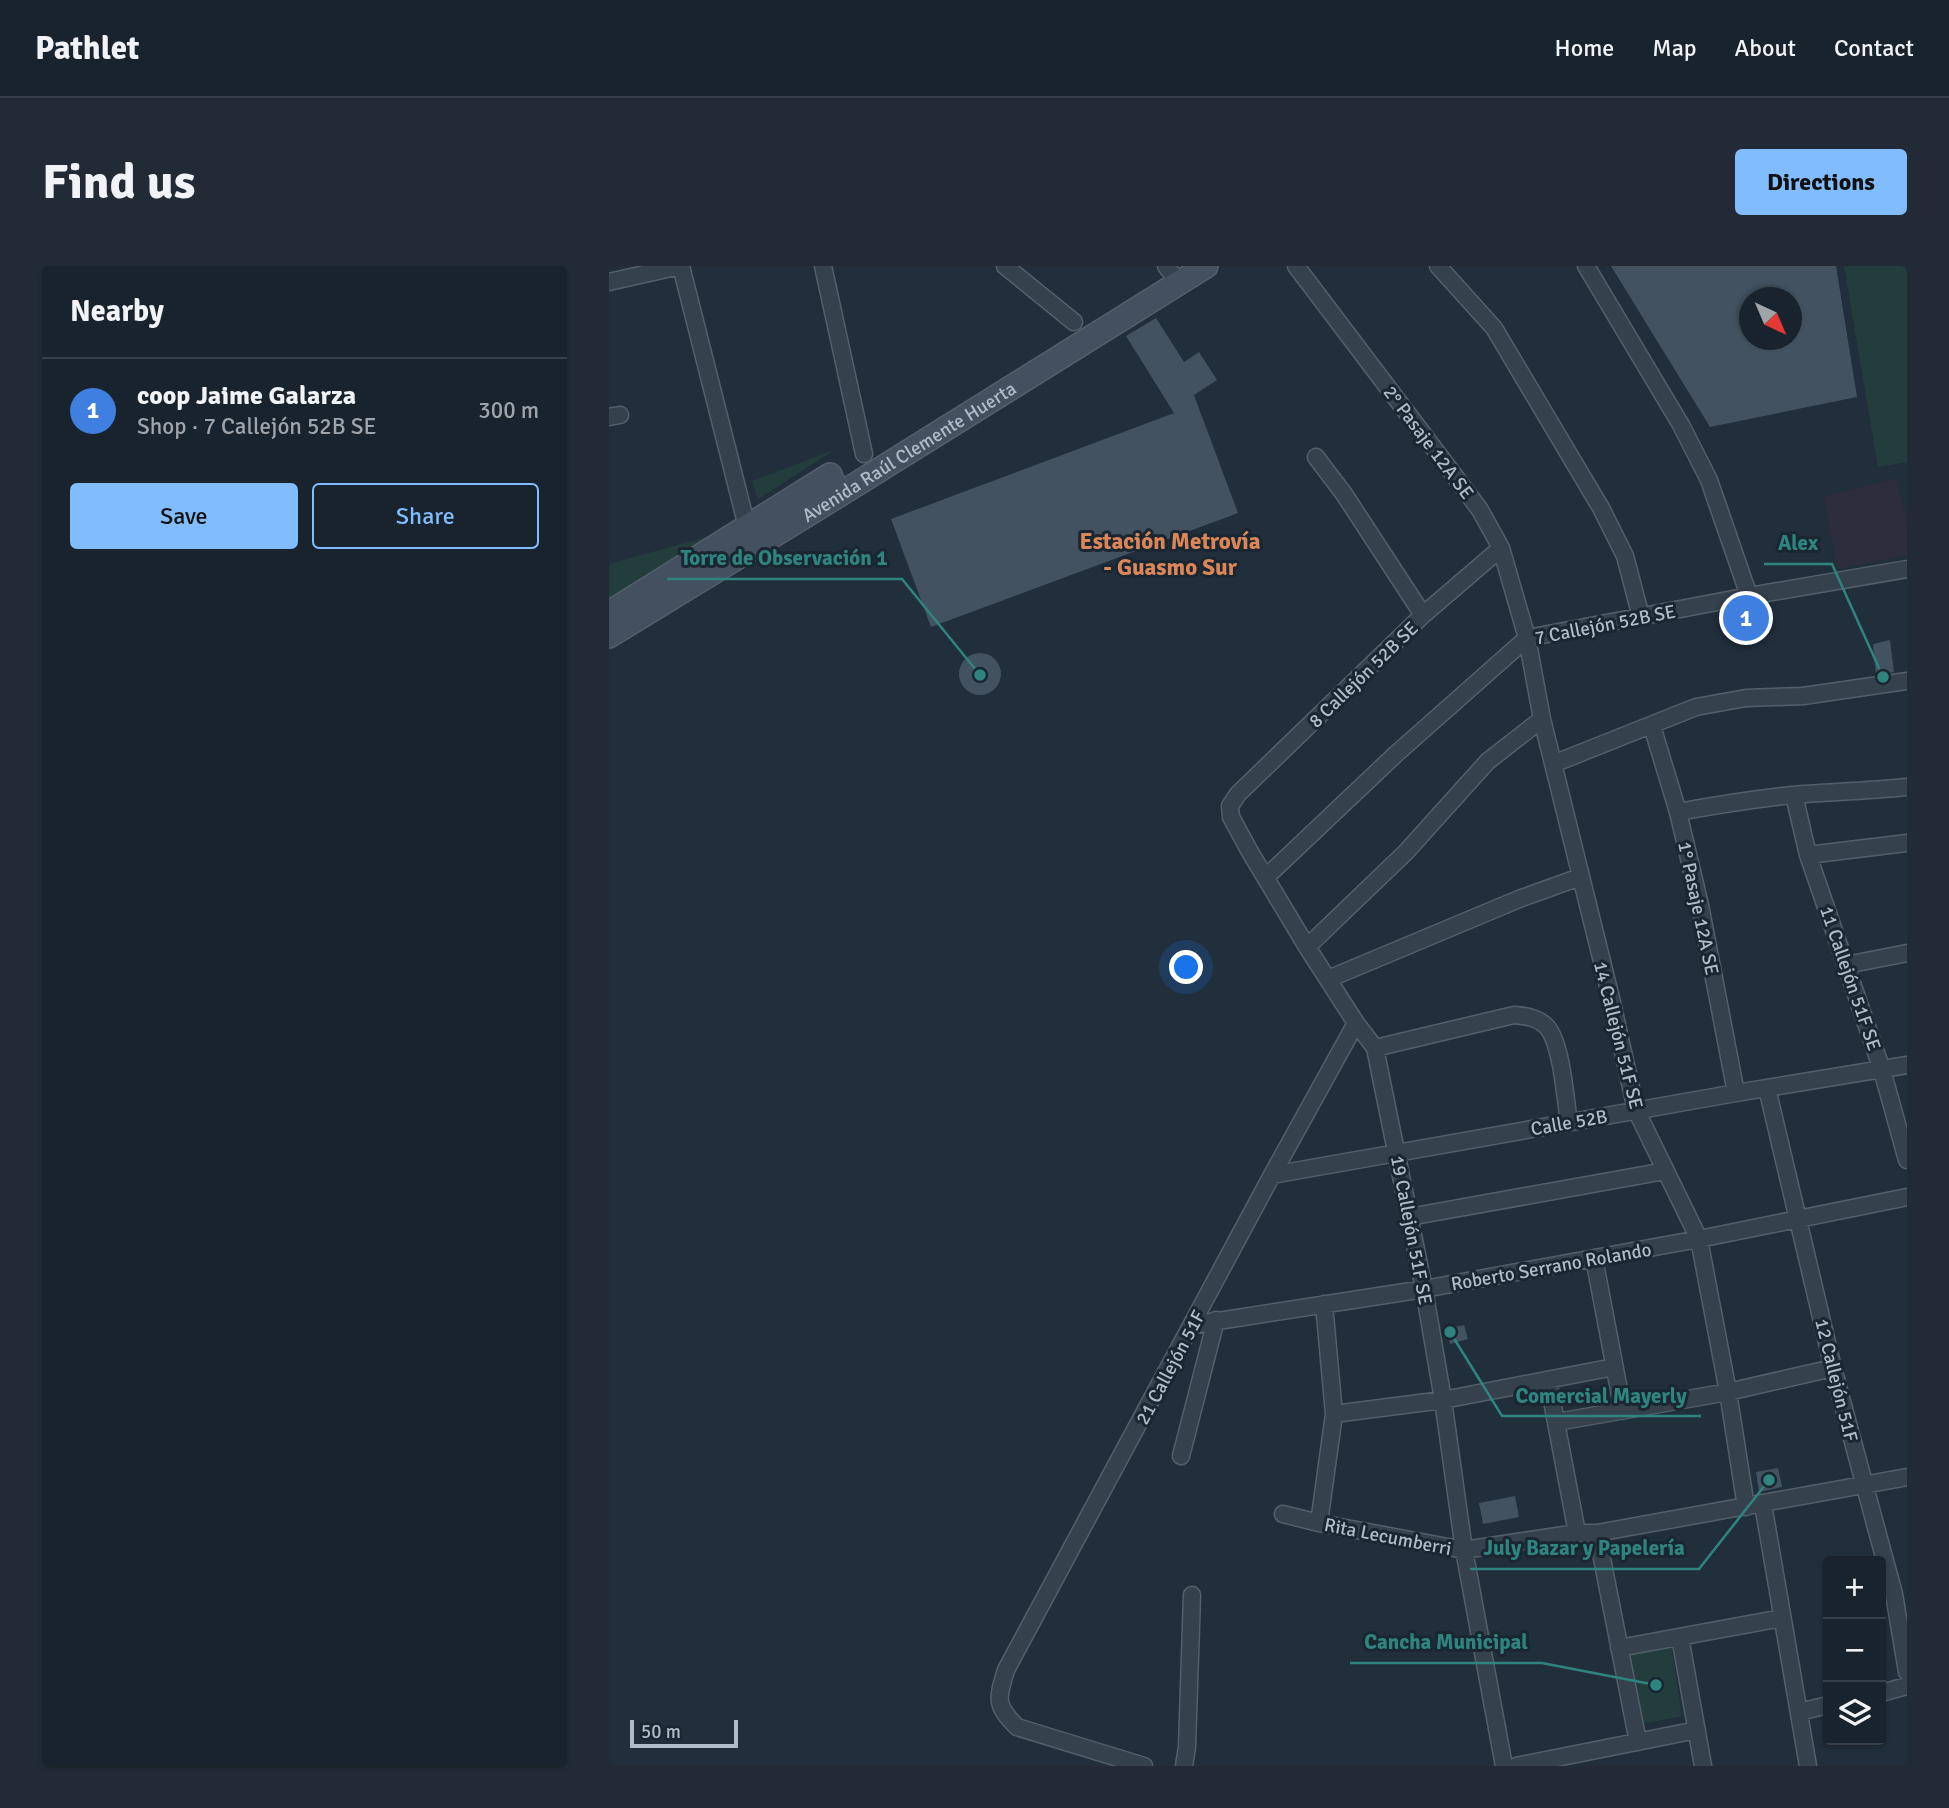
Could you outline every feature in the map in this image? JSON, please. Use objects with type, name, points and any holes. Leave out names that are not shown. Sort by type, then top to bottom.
[{"type":"street","points":[[609,282],[680,266],[747,527]]},
{"type":"street","points":[[823,266],[864,454]]},
{"type":"street","points":[[1005,266],[1074,322]]},
{"type":"street","name":"Avenida Raúl Clemente Huerta","points":[[609,636],[835,485],[1173,275],[1206,266]]},
{"type":"street","name":"2° Pasaje 12A SE","points":[[1296,266],[1480,510],[1501,548],[1527,638]]},
{"type":"street","points":[[1438,266],[1494,328],[1601,508],[1625,556],[1641,617]]},
{"type":"street","points":[[1586,266],[1681,425],[1709,480],[1749,596]]},
{"type":"street","points":[[1316,457],[1344,494],[1423,615]]},
{"type":"street","name":"Avenida Raúl Clemente Huerta","points":[[609,613],[747,527],[835,485]]},
{"type":"street","name":"8 Callejón 52B SE","points":[[1230,806],[1238,794],[1423,615],[1501,548]]},
{"type":"street","name":"7 Callejón 52B SE","points":[[1266,877],[1395,754],[1527,638],[1749,596],[1907,571]]},
{"type":"street","name":"14 Callejón 51F SE","points":[[1527,638],[1542,719],[1636,1110],[1699,1239],[1728,1392],[1782,1618],[1808,1766]]},
{"type":"street","points":[[1553,764],[1696,707],[1746,698],[1803,696],[1907,681]]},
{"type":"street","points":[[1307,947],[1406,852],[1488,761],[1542,719]]},
{"type":"street","name":"1° Pasaje 12A SE","points":[[1652,726],[1678,812],[1700,905],[1736,1093]]},
{"type":"street","points":[[1678,812],[1794,795],[1907,787]]},
{"type":"street","name":"11 Callejón 51F SE","points":[[1794,795],[1808,855],[1882,1070],[1907,1160]]},
{"type":"street","name":"19 Callejón 51F SE","points":[[1230,806],[1231,817],[1250,852],[1307,947],[1375,1048],[1424,1289],[1464,1550],[1504,1766]]},
{"type":"street","points":[[1808,855],[1907,843]]},
{"type":"street","points":[[1328,979],[1519,898],[1580,877]]},
{"type":"street","points":[[1846,965],[1907,953]]},
{"type":"street","points":[[1375,1048],[1514,1014],[1529,1016],[1544,1024],[1553,1035],[1569,1122]]},
{"type":"street","name":"21 Callejón 51F","points":[[1145,1766],[1017,1727],[1000,1706],[1000,1692],[1006,1670],[1356,1023]]},
{"type":"street","name":"Calle 52B","points":[[1272,1175],[1907,1065]]},
{"type":"street","name":"12 Callejón 51F","points":[[1767,1088],[1833,1368],[1864,1485],[1900,1593],[1907,1672]]},
{"type":"street","points":[[1409,1217],[1665,1171]]},
{"type":"street","name":"Roberto Serrano Rolando","points":[[1192,1325],[1424,1289],[1699,1239],[1907,1197]]},
{"type":"street","points":[[1594,1258],[1623,1411]]},
{"type":"street","points":[[1319,1523],[1333,1414],[1324,1304]]},
{"type":"street","points":[[1181,1456],[1216,1320]]},
{"type":"street","points":[[1333,1414],[1443,1400],[1614,1367]]},
{"type":"street","points":[[1557,1422],[1728,1392],[1833,1368]]},
{"type":"street","points":[[1548,1380],[1577,1533]]},
{"type":"street","name":"Rita Lecumberri","points":[[1283,1514],[1464,1550],[1577,1533],[1597,1533],[1907,1477]]},
{"type":"street","points":[[1597,1533],[1638,1742]]},
{"type":"street","points":[[1184,1766],[1187,1747],[1192,1595]]},
{"type":"street","points":[[1619,1648],[1782,1618]]},
{"type":"street","points":[[1681,1637],[1703,1766]]},
{"type":"street","points":[[1886,1692],[1907,1686]]},
{"type":"street","points":[[1799,1712],[1823,1706]]},
{"type":"street","points":[[1516,1766],[1697,1730]]},
{"type":"shaded area","points":[[1896,478],[1907,523],[1907,555],[1837,569],[1824,497]]},
{"type":"green space","points":[[1844,266],[1907,266],[1907,462],[1878,467]]},
{"type":"green space","points":[[834,450],[758,499],[752,481]]},
{"type":"green space","points":[[710,536],[609,598],[609,564]]},
{"type":"green space","points":[[1671,1644],[1682,1716],[1642,1724],[1629,1653]]},
{"type":"building","points":[[1611,266],[1836,266],[1857,397],[1710,427]]},
{"type":"building","points":[[1156,318],[1184,362],[1199,352],[1217,380],[1194,395],[1238,513],[931,627],[891,519],[1174,413],[1126,336]]},
{"type":"building","points":[[1890,640],[1894,672],[1876,675],[1873,644]]},
{"type":"building","points":[[980,653],[995,659],[1001,674],[995,689],[980,695],[965,689],[959,674],[965,659]]},
{"type":"building","points":[[1464,1325],[1468,1339],[1450,1344],[1447,1329]]},
{"type":"building","points":[[1778,1468],[1782,1487],[1759,1492],[1756,1472]]},
{"type":"building","points":[[1515,1496],[1519,1517],[1483,1524],[1479,1503]]},
{"type":"place","name":"coop Jaime Galarza","points":[[1746,618]]},
{"type":"place","name":"Torre de Observación 1","points":[[980,675]]},
{"type":"place","name":"Alex","points":[[1883,677]]},
{"type":"place","name":"Comercial Mayerly","points":[[1450,1332]]},
{"type":"place","name":"July Bazar y Papelería","points":[[1769,1480]]},
{"type":"place","name":"Cancha Municipal","points":[[1656,1685]]},
{"type":"district","name":"Estación Metrovía - Guasmo Sur","points":[[1170,554]]}]
